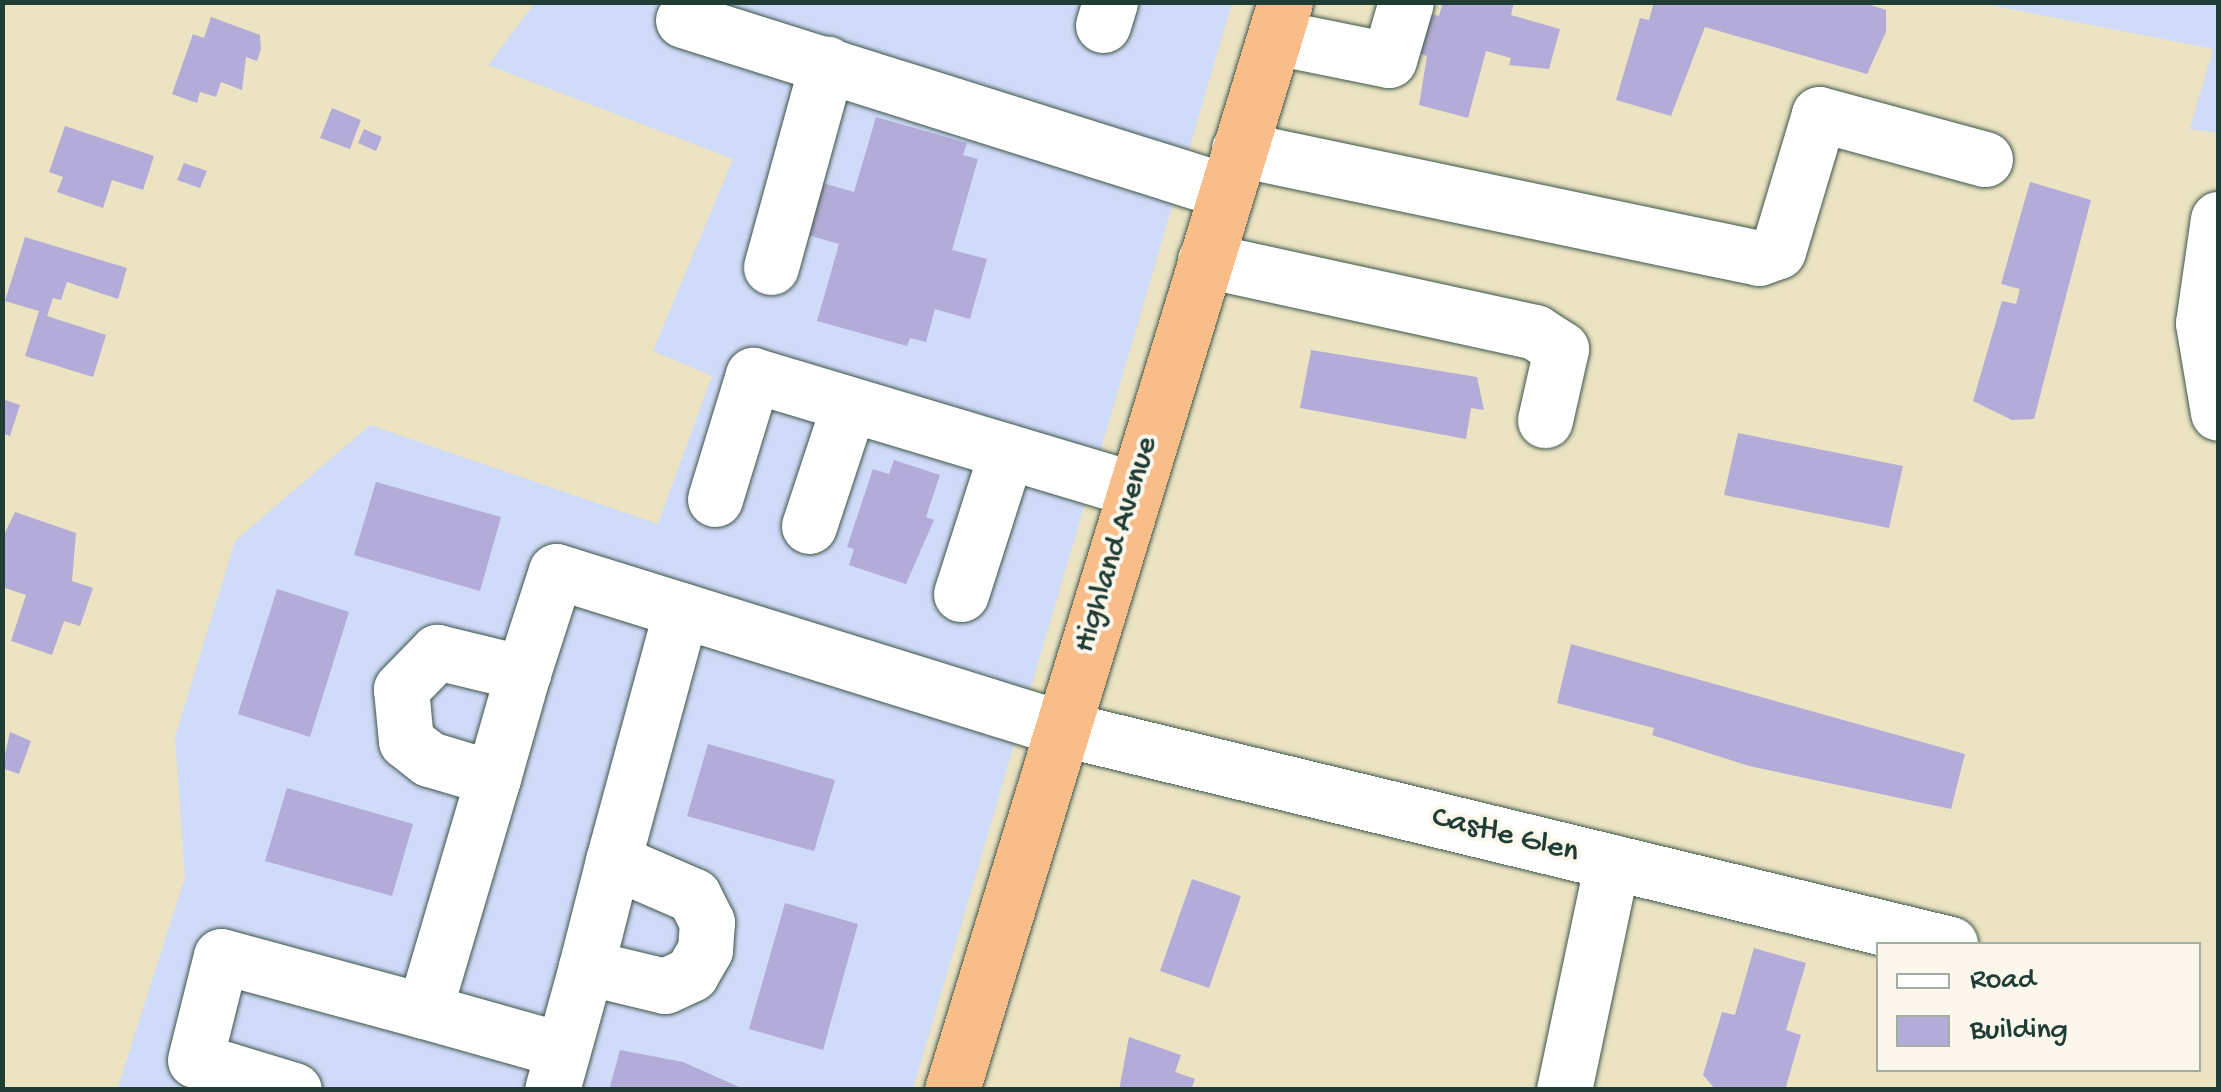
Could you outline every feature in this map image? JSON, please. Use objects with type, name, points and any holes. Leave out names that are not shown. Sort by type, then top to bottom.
[{"type":"highway","name":"Highland Avenue","points":[[952,1090],[1280,20]]},
{"type":"street","points":[[1280,20],[1388,60],[1406,2]]},
{"type":"street","points":[[682,20],[828,64],[1233,170],[1759,258],[1778,251],[1820,114],[1986,159]]},
{"type":"street","points":[[771,266],[828,64]]},
{"type":"street","points":[[2218,219],[2203,324],[2218,413]]},
{"type":"street","points":[[1205,260],[1536,332],[1561,350],[1545,420]]},
{"type":"street","points":[[714,500],[753,375],[1134,489]]},
{"type":"street","points":[[809,526],[849,405]]},
{"type":"street","points":[[961,594],[1007,451]]},
{"type":"street","name":"Castle Glen","points":[[523,673],[556,572],[1060,728],[1942,942]]},
{"type":"street","points":[[294,1090],[195,1060],[222,956],[424,1012],[558,1070],[681,610]]},
{"type":"street","points":[[424,1012],[493,778],[523,673],[437,652],[401,689],[406,741],[428,759],[493,778]]},
{"type":"street","points":[[586,967],[665,986],[691,974],[705,950],[707,922],[694,896],[614,861]]},
{"type":"street","points":[[1564,1090],[1612,862]]},
{"type":"shaded area","points":[[535,3],[1232,3],[913,1089],[117,1090],[185,877],[175,737],[235,541],[370,425],[658,524],[712,376],[653,351],[733,159],[488,65]]},
{"type":"shaded area","points":[[1980,3],[2218,3],[2218,133],[2190,129],[2213,49]]},
{"type":"building","points":[[1443,2],[1514,2],[1511,15],[1560,29],[1549,69],[1509,65],[1511,58],[1486,51],[1468,118],[1419,105],[1427,56],[1415,52],[1426,12],[1439,16]]},
{"type":"building","points":[[1654,2],[1861,2],[1886,10],[1886,32],[1867,74],[1705,27],[1671,116],[1616,100],[1640,18],[1649,20]]},
{"type":"building","points":[[211,17],[260,35],[261,49],[257,61],[246,57],[242,90],[221,82],[216,97],[200,92],[197,103],[172,94],[193,34],[204,38]]},
{"type":"building","points":[[332,108],[361,120],[350,149],[320,138]]},
{"type":"building","points":[[876,117],[967,143],[963,155],[978,159],[952,250],[987,259],[970,319],[935,309],[926,342],[910,338],[907,346],[817,321],[839,244],[801,233],[816,181],[854,192]]},
{"type":"building","points":[[65,126],[154,156],[143,190],[112,180],[103,208],[57,192],[63,177],[49,172]]},
{"type":"building","points":[[364,129],[382,137],[376,151],[358,143]]},
{"type":"building","points":[[184,163],[207,171],[200,188],[177,180]]},
{"type":"building","points":[[2030,182],[2091,200],[2034,419],[2012,420],[1973,401],[2002,301],[2016,304],[2020,289],[2001,284]]},
{"type":"building","points":[[25,237],[127,268],[118,299],[67,282],[61,300],[53,298],[47,316],[106,335],[93,377],[25,356],[39,311],[5,301]]},
{"type":"building","points":[[1311,350],[1477,377],[1484,410],[1471,408],[1466,439],[1300,408]]},
{"type":"building","points":[[2,399],[20,405],[10,436],[2,433]]},
{"type":"building","points":[[1738,433],[1903,466],[1889,528],[1724,495]]},
{"type":"building","points":[[894,460],[940,475],[926,517],[934,520],[906,584],[849,565],[854,549],[847,547],[873,469],[889,474]]},
{"type":"building","points":[[376,482],[501,517],[480,591],[354,555]]},
{"type":"building","points":[[15,512],[76,533],[72,581],[93,588],[80,626],[64,621],[52,655],[11,641],[26,595],[2,587],[2,539]]},
{"type":"building","points":[[277,589],[349,612],[310,737],[238,714]]},
{"type":"building","points":[[1571,644],[1965,754],[1951,809],[1749,766],[1652,735],[1654,728],[1557,703]]},
{"type":"building","points":[[10,732],[31,741],[19,774],[2,768]]},
{"type":"building","points":[[708,744],[835,780],[814,851],[687,816]]},
{"type":"building","points":[[287,788],[413,824],[392,896],[265,861]]},
{"type":"building","points":[[1192,879],[1241,896],[1209,988],[1160,971]]},
{"type":"building","points":[[785,903],[858,924],[823,1050],[749,1029]]},
{"type":"building","points":[[1754,948],[1806,963],[1786,1030],[1801,1035],[1785,1090],[1716,1090],[1703,1075],[1722,1012],[1735,1015]]},
{"type":"building","points":[[1129,1037],[1181,1055],[1175,1072],[1195,1079],[1191,1090],[1119,1090]]},
{"type":"building","points":[[620,1050],[683,1062],[746,1090],[609,1090]]}]
